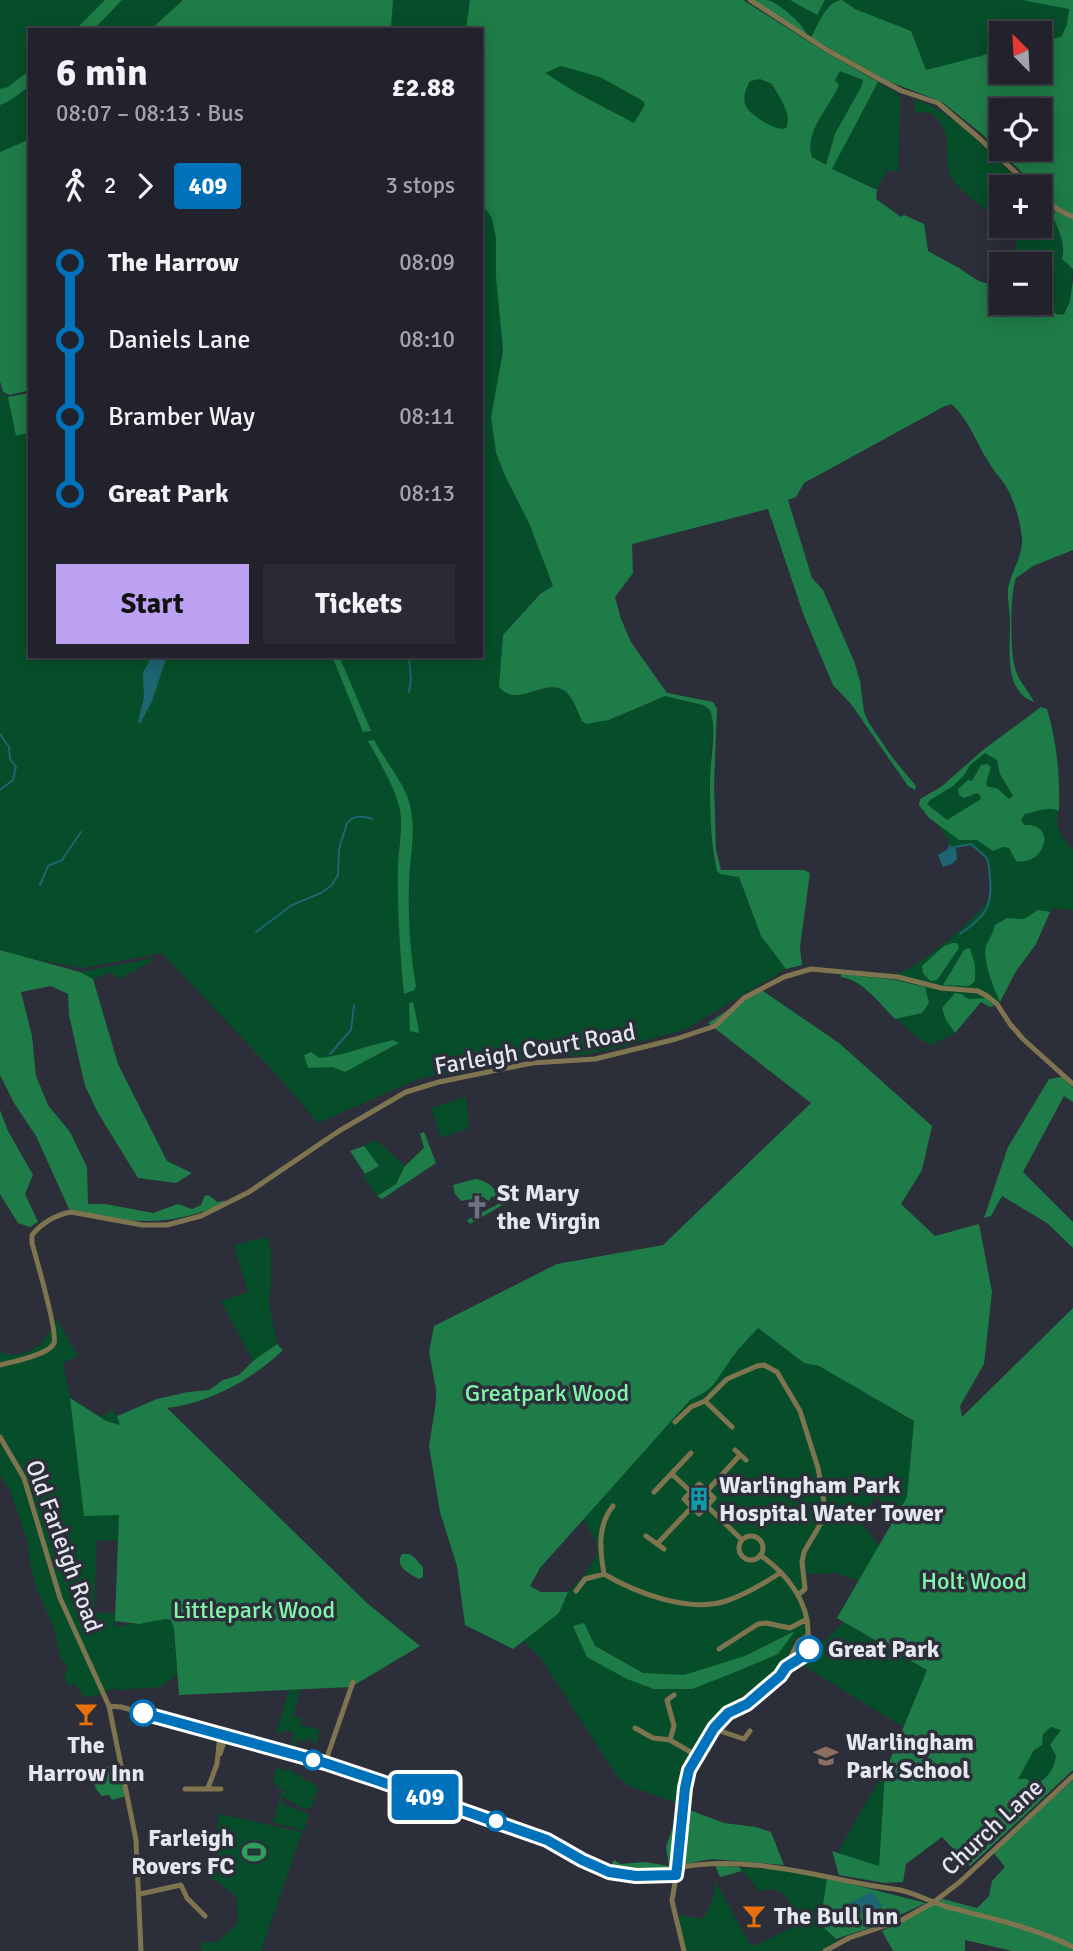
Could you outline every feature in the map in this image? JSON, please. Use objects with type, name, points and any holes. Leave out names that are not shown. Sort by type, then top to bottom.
[{"type":"street","points":[[750,0],[881,80],[902,91],[938,103],[1018,175]]},
{"type":"street","points":[[1052,205],[1073,217]]},
{"type":"street","name":"Farleigh Court Road","points":[[0,1365],[23,1360],[44,1351],[55,1341],[32,1236],[41,1226],[60,1214],[71,1212],[142,1225],[167,1224],[201,1216],[249,1192],[339,1131],[406,1092],[439,1082],[532,1063],[595,1059],[676,1039],[715,1026],[744,998],[799,972],[821,969],[898,977],[941,988],[978,991],[997,1004],[1023,1039],[1073,1084]]},
{"type":"street","points":[[675,1422],[691,1407],[705,1401],[727,1379],[764,1365],[777,1372],[800,1411],[818,1468],[824,1502],[821,1523],[804,1552],[802,1562],[805,1589],[798,1595]]},
{"type":"street","points":[[705,1401],[732,1427]]},
{"type":"street","name":"Old Farleigh Road","points":[[0,1437],[24,1478],[60,1598],[109,1706],[134,1822],[141,1951]]},
{"type":"street","points":[[707,1491],[737,1452],[746,1460]]},
{"type":"street","points":[[654,1492],[691,1453]]},
{"type":"street","points":[[672,1474],[691,1492]]},
{"type":"street","points":[[699,1484],[714,1498],[699,1514],[684,1499],[691,1492],[699,1484]]},
{"type":"street","points":[[604,1574],[601,1535],[607,1514],[613,1506]]},
{"type":"street","points":[[707,1506],[742,1540]]},
{"type":"street","points":[[657,1543],[692,1507]]},
{"type":"street","points":[[646,1536],[664,1549]]},
{"type":"street","points":[[749,1537],[759,1540],[762,1550],[760,1555],[751,1560],[744,1558],[739,1551],[742,1540],[749,1537]]},
{"type":"street","points":[[760,1555],[798,1595],[807,1619],[808,1636],[812,1638],[805,1655],[786,1667]]},
{"type":"street","points":[[576,1591],[585,1579],[604,1574],[636,1590],[666,1600],[700,1604],[726,1601],[763,1584],[779,1573]]},
{"type":"street","points":[[719,1649],[758,1624],[790,1628],[807,1619]]},
{"type":"street","points":[[684,1951],[673,1907],[689,1770],[714,1728],[728,1713],[747,1704],[780,1676],[799,1641],[808,1636]]},
{"type":"street","points":[[325,1763],[352,1682]]},
{"type":"street","points":[[667,1700],[674,1695]]},
{"type":"street","points":[[660,1696],[667,1700],[674,1726],[670,1740]]},
{"type":"street","points":[[109,1706],[325,1763],[511,1826],[547,1840],[609,1872],[636,1876],[677,1872],[708,1863],[772,1867],[902,1891],[1055,1938],[1073,1947]]},
{"type":"street","points":[[635,1728],[653,1738],[670,1740],[699,1757]]},
{"type":"street","points":[[714,1728],[743,1742],[750,1731]]},
{"type":"street","points":[[208,1788],[223,1735]]},
{"type":"street","name":"Church Lane","points":[[825,1951],[849,1938],[902,1920],[934,1902],[961,1881],[1073,1776]]},
{"type":"street","points":[[184,1790],[221,1789]]},
{"type":"street","points":[[140,1894],[181,1885],[187,1898],[205,1916]]},
{"type":"green space","points":[[0,0],[183,0],[152,28],[28,28],[28,140],[0,152]]},
{"type":"green space","points":[[105,0],[122,0],[95,28],[77,28]]},
{"type":"green space","points":[[183,0],[393,0],[391,28],[152,28]]},
{"type":"green space","points":[[393,0],[743,0],[825,52],[897,93],[900,98],[898,172],[887,170],[877,190],[864,183],[502,342],[500,373],[491,418],[496,453],[529,523],[553,586],[539,594],[503,635],[500,688],[517,695],[558,688],[568,694],[586,724],[609,720],[665,696],[703,705],[709,709],[713,722],[710,812],[715,863],[721,873],[739,877],[761,936],[786,969],[686,1029],[584,1055],[538,1056],[418,1079],[318,1123],[276,1074],[162,953],[82,968],[22,957],[0,949],[0,387],[2,393],[8,397],[28,393],[28,658],[483,658],[483,28],[391,28]]},
{"type":"green space","points":[[470,0],[743,0],[878,82],[832,169],[877,190],[876,199],[901,217],[904,215],[924,224],[928,251],[978,281],[989,284],[989,315],[1052,315],[1052,311],[1058,315],[1064,314],[1070,301],[1073,280],[1073,550],[1033,566],[1016,578],[1013,595],[1013,660],[1019,678],[1034,702],[1017,688],[1010,666],[1008,593],[1022,545],[1014,503],[967,423],[951,404],[804,483],[796,497],[788,500],[812,578],[823,590],[854,661],[864,712],[892,757],[916,786],[915,790],[908,786],[851,704],[833,685],[804,616],[768,509],[632,544],[633,573],[615,597],[631,642],[667,693],[713,702],[717,709],[714,785],[716,850],[721,870],[804,870],[810,873],[800,947],[802,965],[786,969],[761,936],[739,877],[720,874],[717,871],[711,825],[713,723],[709,709],[703,705],[665,696],[609,720],[586,724],[565,691],[549,688],[515,695],[499,687],[503,635],[540,594],[553,586],[529,523],[496,453],[491,418],[503,350],[496,278],[496,238],[492,218],[483,206],[483,28],[466,28]],"holes":[[[561,66],[600,77],[643,101],[645,105],[634,123],[545,73]],[[840,71],[863,80],[835,134],[826,165],[812,157],[811,138],[839,85],[835,80]],[[760,79],[772,84],[788,117],[786,128],[765,123],[745,105],[744,98],[750,81]]]},
{"type":"green space","points":[[754,0],[1073,0],[1052,121],[1052,98],[989,98],[989,141],[943,102],[888,81],[831,50]]},
{"type":"green space","points":[[754,0],[771,1],[781,7],[797,21],[807,36]]},
{"type":"green space","points":[[790,0],[825,0],[817,15]]},
{"type":"green space","points":[[842,0],[855,9],[911,31],[926,70],[989,53],[989,84],[1052,84],[1052,39],[1061,37],[1067,25],[1069,9],[1022,0],[1073,0],[1073,269],[1062,259],[1060,233],[1053,217],[1057,206],[1052,201],[1052,175],[1025,175],[1010,161],[1052,161],[1052,98],[989,98],[989,141],[942,102],[888,81],[811,38],[823,14],[831,5]]},
{"type":"green space","points":[[28,72],[28,87],[0,105],[0,89],[8,87]]},
{"type":"green space","points":[[914,99],[945,114],[989,151],[989,161],[999,161],[1013,175],[989,175],[989,212],[952,179],[947,163],[944,129],[939,121],[931,113],[915,112]]},
{"type":"green space","points":[[28,140],[28,390],[10,395],[3,392],[0,381],[0,152]]},
{"type":"green space","points":[[1010,161],[1045,161],[1043,175],[1025,175]]},
{"type":"green space","points":[[1052,210],[1054,212],[1065,251],[1063,254],[1067,264],[1073,269],[1070,301],[1061,316],[1052,312],[1052,252],[1016,252],[1015,238],[1052,238]]},
{"type":"green space","points":[[28,393],[28,433],[16,436],[8,397]]},
{"type":"green space","points":[[333,658],[340,658],[371,731],[363,732]]},
{"type":"green space","points":[[1041,707],[1047,709],[1057,752],[1057,824],[1062,837],[1073,850],[1073,910],[1052,908],[1036,944],[1016,971],[1000,1002],[990,1007],[981,1002],[952,1035],[931,1045],[908,1030],[863,987],[841,977],[842,970],[880,975],[894,974],[910,968],[950,938],[985,904],[991,887],[987,858],[973,848],[961,846],[956,847],[955,863],[942,866],[938,855],[949,849],[945,834],[919,802],[951,780],[983,750]]},
{"type":"green space","points":[[1041,707],[1047,709],[1057,760],[1059,811],[1051,809],[1025,814],[1021,820],[1024,825],[1035,826],[1044,837],[1044,844],[1034,858],[1016,861],[1009,848],[993,851],[977,840],[959,840],[929,818],[919,805],[920,799],[941,787],[983,750]],"holes":[[[985,753],[997,760],[1000,774],[1013,796],[1009,799],[998,789],[987,786],[991,767],[987,764],[981,765],[972,781],[968,780],[958,789],[959,795],[964,798],[977,793],[981,799],[947,820],[927,804],[953,786],[970,765]]]},
{"type":"green space","points":[[374,740],[403,787],[411,812],[413,832],[409,909],[416,986],[414,990],[404,994],[398,897],[400,810],[391,784],[368,741]]},
{"type":"green space","points":[[1038,910],[1050,912],[1036,944],[1016,971],[1000,1002],[987,966],[986,946],[995,925],[1007,918],[1024,919]]},
{"type":"green space","points":[[957,943],[959,948],[937,980],[930,981],[923,973],[922,966],[944,946]]},
{"type":"green space","points":[[970,948],[975,965],[975,981],[969,986],[943,985],[964,950]]},
{"type":"green space","points":[[0,950],[80,972],[93,979],[118,1064],[167,1161],[192,1173],[176,1183],[138,1178],[98,1113],[85,1086],[69,1015],[68,994],[51,986],[21,992],[32,1036],[36,1076],[48,1105],[70,1132],[87,1167],[88,1204],[105,1204],[153,1213],[178,1204],[192,1209],[201,1205],[205,1195],[217,1202],[226,1203],[185,1217],[149,1221],[111,1218],[69,1209],[36,1136],[14,1103],[0,1075]]},
{"type":"green space","points":[[154,958],[119,979],[111,972],[93,979],[80,972]]},
{"type":"green space","points":[[841,974],[895,980],[925,987],[929,1003],[922,1013],[895,1019],[864,987],[841,977]]},
{"type":"green space","name":"Greatpark Wood","points":[[760,989],[839,1043],[932,1126],[922,1170],[901,1204],[935,1236],[979,1224],[992,1292],[984,1364],[960,1406],[962,1417],[1073,1308],[1073,1770],[970,1866],[942,1837],[906,1864],[903,1882],[885,1883],[839,1875],[832,1851],[879,1866],[885,1772],[927,1670],[837,1618],[907,1497],[914,1421],[819,1366],[804,1363],[758,1328],[714,1384],[690,1400],[540,1568],[530,1586],[541,1592],[568,1592],[559,1613],[513,1649],[465,1625],[457,1566],[440,1512],[429,1446],[436,1402],[429,1352],[434,1326],[557,1264],[663,1245],[811,1103],[708,1023]],"holes":[[[1051,1727],[1061,1730],[1050,1745],[1056,1756],[1049,1774],[1034,1786],[1027,1779],[1018,1779],[1034,1750],[1042,1745],[1043,1734]]]},
{"type":"green space","points":[[955,993],[970,999],[986,998],[994,1006],[990,1007],[981,1002],[955,1033],[942,1008]]},
{"type":"green space","points":[[413,1002],[418,1033],[410,1031],[409,1003]]},
{"type":"green space","points":[[393,1040],[399,1043],[345,1072],[333,1067],[308,1068],[304,1055],[311,1052],[319,1058],[328,1057]]},
{"type":"green space","points":[[1062,1077],[1073,1088],[1073,1102],[1064,1096],[1023,1172],[1073,1222],[1073,1248],[1047,1223],[1002,1196],[991,1216],[984,1218],[1008,1147],[1049,1079]]},
{"type":"green space","points":[[466,1097],[469,1128],[441,1138],[431,1108]]},
{"type":"green space","points":[[0,1110],[8,1131],[33,1175],[25,1194],[38,1222],[30,1227],[18,1223],[0,1194]]},
{"type":"green space","points":[[424,1132],[436,1163],[382,1199],[377,1196],[396,1184],[405,1166],[424,1148],[420,1134]]},
{"type":"green space","points":[[376,1140],[405,1166],[396,1184],[377,1196],[363,1176],[379,1166],[364,1146]]},
{"type":"green space","points":[[364,1146],[379,1166],[365,1174],[350,1151]]},
{"type":"green space","points":[[475,1179],[489,1185],[506,1203],[470,1224],[467,1220],[500,1203],[492,1196],[488,1202],[484,1197],[461,1201],[455,1194],[453,1185]]},
{"type":"green space","points":[[267,1237],[271,1251],[269,1303],[277,1344],[253,1361],[221,1301],[248,1292],[234,1245]]},
{"type":"green space","points":[[57,1320],[78,1356],[63,1363],[70,1398],[101,1417],[113,1410],[121,1424],[122,1472],[118,1541],[97,1540],[94,1612],[116,1614],[114,1627],[171,1620],[177,1675],[160,1687],[114,1688],[99,1695],[84,1697],[75,1684],[68,1686],[64,1674],[68,1667],[60,1657],[54,1628],[37,1590],[28,1543],[10,1490],[0,1475],[0,1352],[12,1355],[35,1348],[46,1338]]},
{"type":"green space","points":[[758,1328],[804,1363],[819,1366],[914,1421],[907,1497],[898,1513],[876,1497],[858,1519],[880,1547],[859,1581],[837,1573],[807,1574],[808,1590],[802,1596],[810,1615],[811,1633],[796,1638],[782,1667],[754,1694],[718,1715],[697,1750],[686,1759],[680,1770],[682,1805],[627,1785],[617,1776],[540,1657],[523,1641],[559,1613],[568,1592],[585,1574],[598,1554],[595,1539],[583,1519],[690,1400],[714,1384]]},
{"type":"green space","name":"Littlepark Wood","points":[[277,1344],[283,1350],[244,1380],[198,1401],[167,1408],[368,1604],[420,1646],[351,1687],[179,1695],[171,1620],[139,1624],[115,1621],[119,1515],[84,1516],[70,1398],[106,1421],[120,1425],[117,1416],[157,1399],[209,1390],[223,1380],[239,1375]]},
{"type":"green space","points":[[402,1554],[412,1555],[416,1559],[423,1567],[423,1577],[419,1579],[401,1566]]},
{"type":"green space","points":[[844,1622],[927,1670],[903,1727],[801,1664]]},
{"type":"green space","points":[[584,1623],[595,1646],[643,1673],[684,1675],[745,1656],[795,1631],[778,1654],[728,1675],[692,1689],[654,1689],[627,1679],[587,1657],[573,1626]]},
{"type":"green space","points":[[289,1690],[300,1690],[293,1716],[301,1718],[300,1725],[320,1730],[316,1744],[311,1741],[313,1732],[310,1740],[304,1739],[303,1742],[296,1739],[295,1752],[291,1750],[294,1733],[284,1729],[282,1733],[276,1734]]},
{"type":"green space","points":[[1051,1727],[1061,1729],[1053,1751],[1056,1756],[1052,1770],[1034,1786],[1017,1779],[1043,1734]]},
{"type":"green space","points":[[119,1763],[126,1796],[112,1800],[109,1795],[102,1796],[99,1793],[94,1784],[95,1777],[98,1769]]},
{"type":"green space","points":[[277,1763],[278,1768],[284,1769],[284,1772],[290,1769],[295,1775],[297,1773],[316,1784],[315,1787],[318,1788],[315,1799],[306,1797],[314,1800],[312,1807],[304,1809],[283,1797],[281,1799],[284,1806],[285,1804],[288,1808],[289,1806],[309,1814],[304,1831],[273,1822],[282,1791],[289,1792],[277,1788],[278,1784],[273,1783]]},
{"type":"green space","points":[[885,1770],[879,1867],[840,1854],[840,1848]]},
{"type":"green space","points":[[1073,1780],[1073,1951],[1012,1951],[965,1940],[965,1951],[893,1951],[882,1931],[943,1899],[977,1908],[989,1896],[992,1881],[1005,1867],[993,1852]]},
{"type":"green space","points":[[679,1808],[674,1867],[629,1871],[610,1868],[614,1860],[620,1864],[645,1862],[669,1866],[666,1847]]},
{"type":"green space","points":[[687,1809],[724,1823],[771,1832],[784,1865],[711,1859],[681,1865]]},
{"type":"green space","points":[[219,1814],[302,1832],[261,1951],[201,1951],[202,1942],[218,1942],[238,1923],[237,1897],[216,1880],[211,1880]]},
{"type":"green space","points":[[715,1865],[739,1867],[742,1871],[720,1877]]},
{"type":"green space","points":[[740,1868],[772,1869],[827,1878],[820,1923],[837,1941],[821,1951],[686,1951],[678,1917],[681,1915],[702,1919],[710,1906],[716,1882],[750,1945],[757,1945],[799,1924],[800,1919],[785,1895],[775,1890],[759,1891]]},
{"type":"green space","points":[[827,1878],[926,1903],[878,1925],[836,1939],[820,1924]]},
{"type":"water","points":[[151,658],[166,658],[152,701],[140,724],[138,722],[144,697],[143,672]]},
{"type":"water","points":[[949,845],[956,848],[957,859],[943,867],[938,855],[948,849]]},
{"type":"water","points":[[872,1892],[882,1905],[876,1912],[869,1914],[853,1911],[849,1903]]},
{"type":"waterway","points":[[409,658],[409,692]]},
{"type":"waterway","points":[[0,734],[9,747],[10,759],[16,767],[13,780],[0,790]]},
{"type":"waterway","points":[[256,932],[292,905],[321,893],[332,885],[338,875],[339,849],[347,823],[358,817],[372,819]]},
{"type":"waterway","points":[[40,885],[48,866],[62,860],[81,832]]},
{"type":"waterway","points":[[955,847],[971,844],[986,857],[991,889],[985,911],[960,934]]},
{"type":"waterway","points":[[330,1054],[351,1030],[354,1005]]},
{"type":"bus line","name":"409","points":[[143,1713],[325,1763],[511,1826],[547,1840],[609,1872],[636,1876],[676,1875],[689,1770],[718,1722],[728,1713],[747,1704],[809,1649]]},
{"type":"place","name":"St Mary the Virgin","points":[[477,1207]]},
{"type":"place","name":"Warlingham Park Hospital Water Tower","points":[[699,1499]]},
{"type":"place","name":"Great Park","points":[[809,1649]]},
{"type":"place","name":"The Harrow Inn","points":[[86,1714]]},
{"type":"place","name":"Warlingham Park School","points":[[826,1756]]},
{"type":"place","name":"Farleigh Rovers FC","points":[[254,1852]]},
{"type":"place","name":"The Bull Inn","points":[[754,1916]]},
{"type":"park label","name":"Holt Wood","points":[[974,1581]]}]
